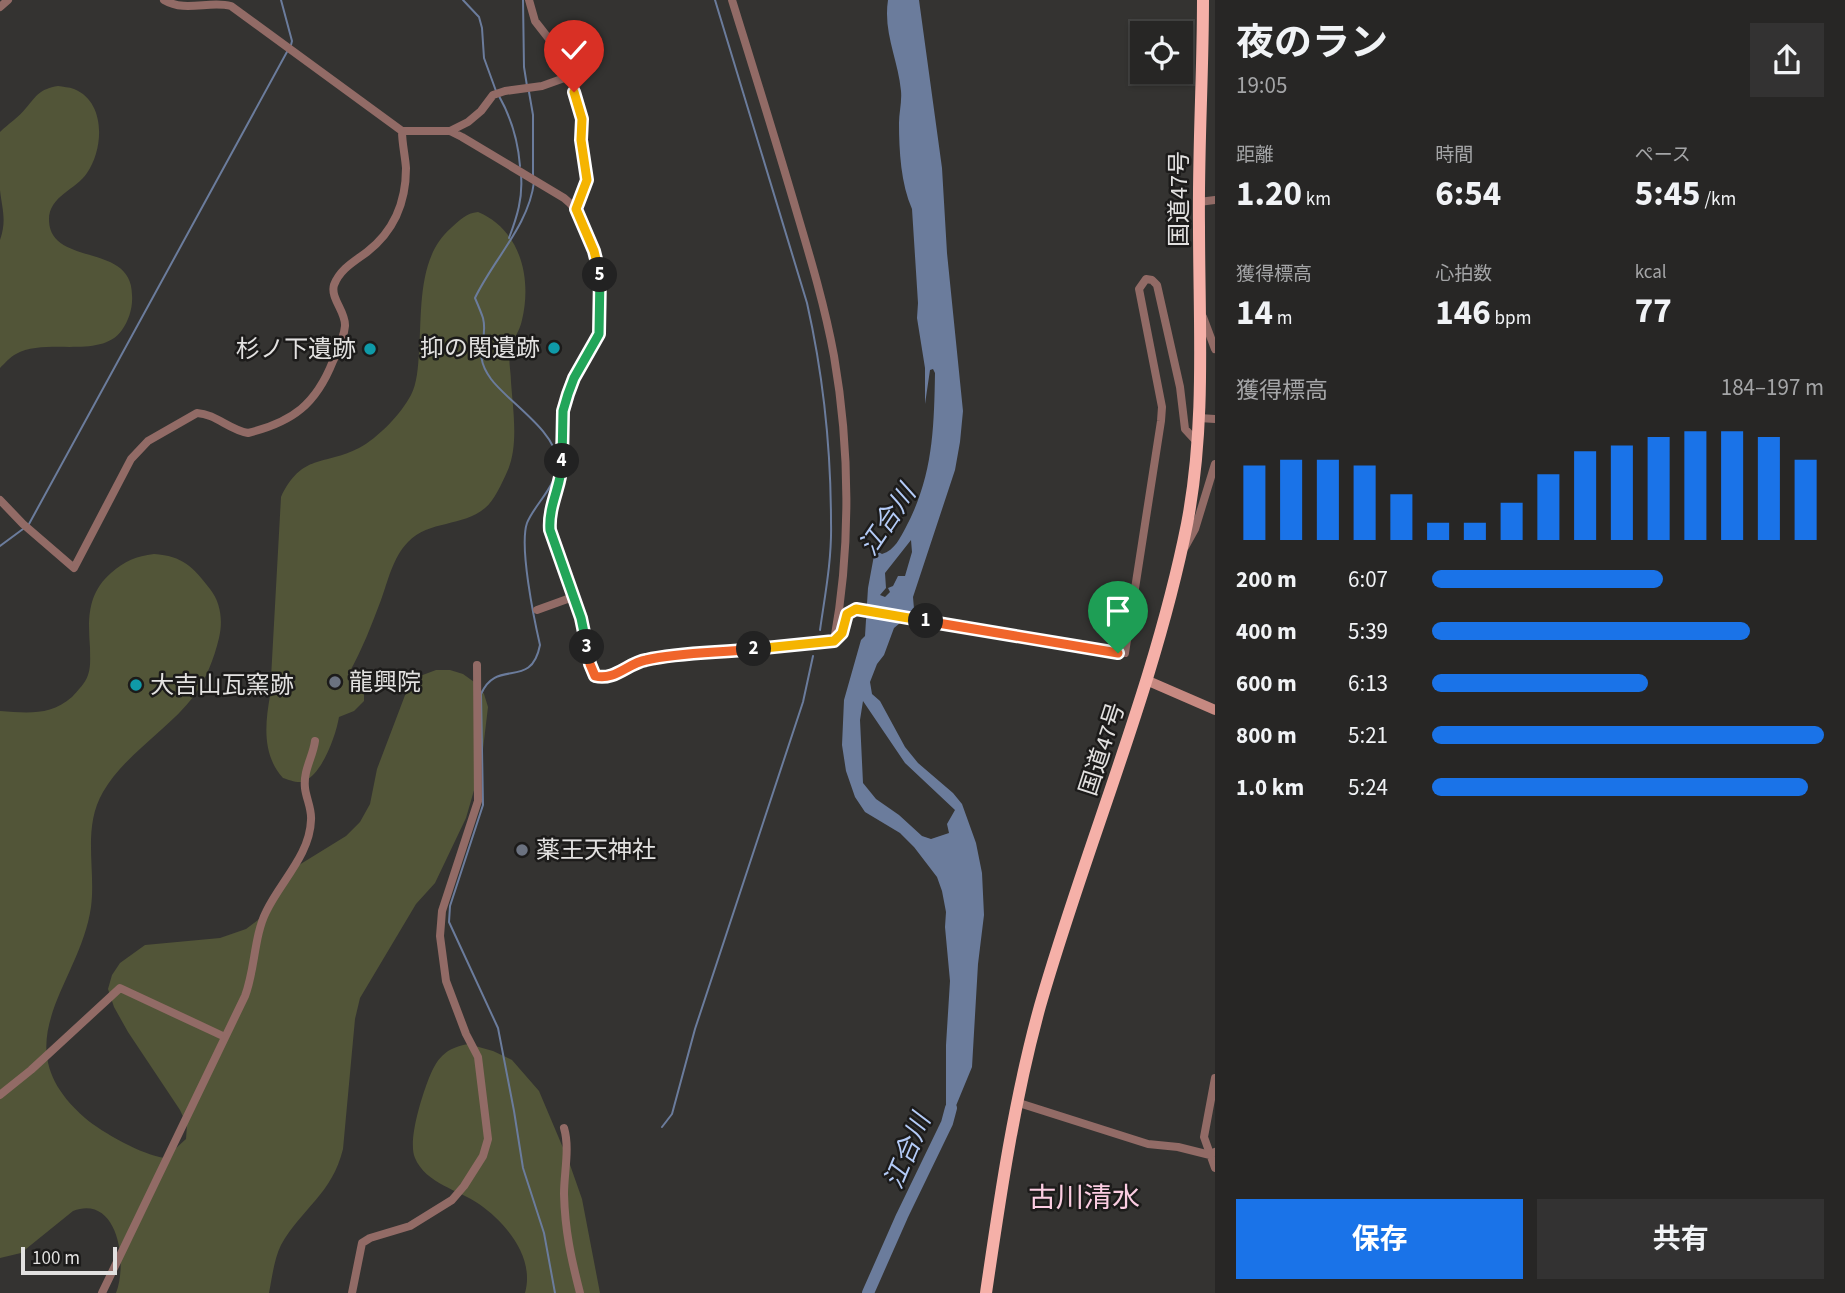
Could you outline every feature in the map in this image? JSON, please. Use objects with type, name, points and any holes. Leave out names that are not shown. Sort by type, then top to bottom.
[{"type":"highway","name":"国道47号","points":[[986,1293],[1016,1102],[1040,1008],[1146,680],[1171,596],[1187,520],[1199,418],[1203,0]]},
{"type":"main road","points":[[1146,680],[1215,710]]},
{"type":"street","points":[[0,7],[8,0]]},
{"type":"street","points":[[164,0],[186,7],[220,1],[242,12],[402,131],[450,131],[468,122],[498,93],[570,76]]},
{"type":"street","points":[[529,0],[536,21],[559,53],[570,76],[582,119],[581,140],[587,180],[576,209]]},
{"type":"street","points":[[732,0],[817,280],[834,358],[845,467],[845,547],[834,641]]},
{"type":"street","points":[[0,500],[33,534],[74,568],[131,459],[148,442],[197,413],[212,416],[240,432],[248,433],[294,415],[304,408],[325,382],[343,336],[344,317],[334,286],[346,267],[386,234],[400,209],[406,166],[402,131]]},
{"type":"street","points":[[450,131],[564,198],[576,209],[598,261],[601,314],[599,334],[574,378],[563,411],[562,469],[549,517],[550,530],[581,618],[595,676],[620,673],[645,660],[834,641],[842,633],[847,614],[856,609],[1123,654],[1126,651],[1162,407],[1139,289],[1146,279],[1157,285],[1180,387],[1185,429],[1197,442]]},
{"type":"street","points":[[1199,202],[1215,200]]},
{"type":"street","points":[[1200,311],[1215,349]]},
{"type":"street","points":[[1199,418],[1215,419]]},
{"type":"street","points":[[1180,553],[1195,529],[1215,464]]},
{"type":"street","points":[[537,610],[573,597]]},
{"type":"street","points":[[352,1293],[362,1243],[410,1226],[452,1200],[483,1156],[488,1139],[478,1057],[466,1034],[446,981],[440,936],[442,911],[478,801],[477,665]]},
{"type":"street","points":[[102,1293],[250,982],[267,910],[306,841],[312,819],[305,787],[306,766],[313,754],[315,741]]},
{"type":"street","points":[[0,1095],[120,988],[225,1037]]},
{"type":"street","points":[[1215,1078],[1204,1127],[1205,1144],[1212,1153],[1215,1168]]},
{"type":"street","points":[[1016,1102],[1147,1144],[1212,1153]]},
{"type":"street","points":[[564,1128],[567,1138],[564,1193],[566,1235],[580,1293]]},
{"type":"green space","points":[[58,86],[74,89],[92,104],[97,115],[99,139],[93,163],[87,173],[53,205],[49,221],[53,235],[63,245],[106,260],[119,268],[129,278],[131,309],[122,330],[113,339],[87,346],[28,349],[14,355],[0,368],[0,240],[4,220],[0,190],[0,132],[39,93]]},
{"type":"green space","points":[[478,212],[493,220],[504,231],[520,257],[524,273],[525,304],[520,328],[509,354],[514,428],[511,462],[498,492],[485,508],[467,518],[426,530],[416,535],[403,548],[349,673],[355,690],[364,687],[364,701],[354,711],[339,717],[328,752],[312,776],[300,782],[283,778],[271,759],[266,728],[281,497],[297,473],[315,463],[366,444],[388,425],[407,402],[417,375],[423,286],[432,254],[451,228],[467,215]]},
{"type":"green space","points":[[154,554],[173,557],[187,564],[210,589],[220,612],[219,638],[209,668],[194,696],[134,754],[103,792],[91,834],[91,907],[84,935],[52,1014],[47,1039],[49,1065],[60,1091],[85,1118],[134,1148],[165,1158],[186,1139],[187,1125],[114,1007],[108,989],[112,975],[120,963],[145,945],[220,938],[246,929],[258,920],[299,865],[346,836],[360,822],[370,804],[377,769],[407,690],[420,676],[436,670],[463,674],[477,684],[488,707],[481,766],[466,818],[435,883],[416,904],[360,998],[355,1019],[343,1149],[338,1165],[332,1178],[281,1245],[269,1293],[116,1293],[121,1265],[116,1234],[110,1222],[100,1212],[88,1208],[73,1211],[21,1253],[0,1258],[0,711],[47,710],[72,697],[89,672],[89,617],[97,590],[121,565]]},
{"type":"green space","points":[[468,1044],[512,1060],[539,1091],[582,1199],[600,1293],[525,1293],[526,1267],[516,1242],[508,1231],[479,1204],[427,1174],[415,1158],[413,1142],[416,1122],[433,1070],[445,1053]]},
{"type":"water","points":[[888,0],[919,0],[942,168],[947,253],[963,411],[955,470],[913,597],[911,620],[894,628],[870,682],[872,694],[880,701],[905,747],[918,763],[962,804],[976,843],[982,873],[984,915],[978,964],[972,1067],[946,1130],[946,1045],[950,981],[946,912],[942,891],[937,877],[914,847],[900,833],[865,812],[855,797],[846,771],[842,745],[844,700],[861,640],[865,636],[868,588],[875,550],[882,554],[894,547],[915,508],[927,471],[934,414],[933,369],[930,370],[925,404],[925,368],[917,318],[912,209],[905,189],[900,156],[901,91],[887,12]],"holes":[[[911,540],[912,552],[905,576],[898,576],[893,586],[888,588],[890,592],[885,597],[880,595],[886,588],[885,573]],[[863,701],[905,763],[955,810],[947,824],[949,833],[931,839],[922,836],[876,799],[863,783],[860,720]]]},
{"type":"waterway","points":[[281,0],[291,45]]},
{"type":"waterway","points":[[463,0],[479,17],[484,58],[496,91]]},
{"type":"waterway","points":[[523,0],[524,67],[527,86]]},
{"type":"waterway","points":[[715,0],[807,303],[818,357],[828,440],[831,523],[829,563],[820,630]]},
{"type":"waterway","points":[[29,524],[288,50]]},
{"type":"waterway","points":[[529,92],[533,115],[533,177]]},
{"type":"waterway","points":[[499,96],[514,130],[520,166]]},
{"type":"waterway","points":[[509,238],[519,207],[521,175]]},
{"type":"waterway","points":[[534,182],[531,198],[518,228],[475,298],[483,318],[481,354],[485,370],[498,388],[540,428],[555,450],[557,470],[546,494],[527,523],[525,534],[528,583],[540,645],[536,659],[529,667],[496,677],[481,694],[483,805],[450,906],[449,922],[498,1028],[523,1168],[544,1233],[555,1293]]},
{"type":"waterway","points":[[0,546],[23,529]]},
{"type":"waterway","points":[[662,1127],[672,1114],[695,1029],[803,702],[813,656]]},
{"type":"waterway","name":"江合川","points":[[868,1293],[947,1123],[951,1108]]},
{"type":"place","name":"抑の関遺跡","points":[[554,348]]},
{"type":"place","name":"杉ノ下遺跡","points":[[370,349]]},
{"type":"place","name":"龍興院","points":[[335,682]]},
{"type":"place","name":"大吉山瓦窯跡","points":[[136,685]]},
{"type":"place","name":"薬王天神社","points":[[522,850]]},
{"type":"district","name":"古川清水","points":[[1084,1197]]},
{"type":"route","points":[[574,92],[582,119],[581,140],[587,180],[576,209],[598,261],[601,324],[595,343],[574,378],[563,411],[561,479],[549,517],[550,530],[581,618],[595,676],[620,673],[645,660],[834,641],[842,633],[849,611],[856,609],[1118,653]]}]
